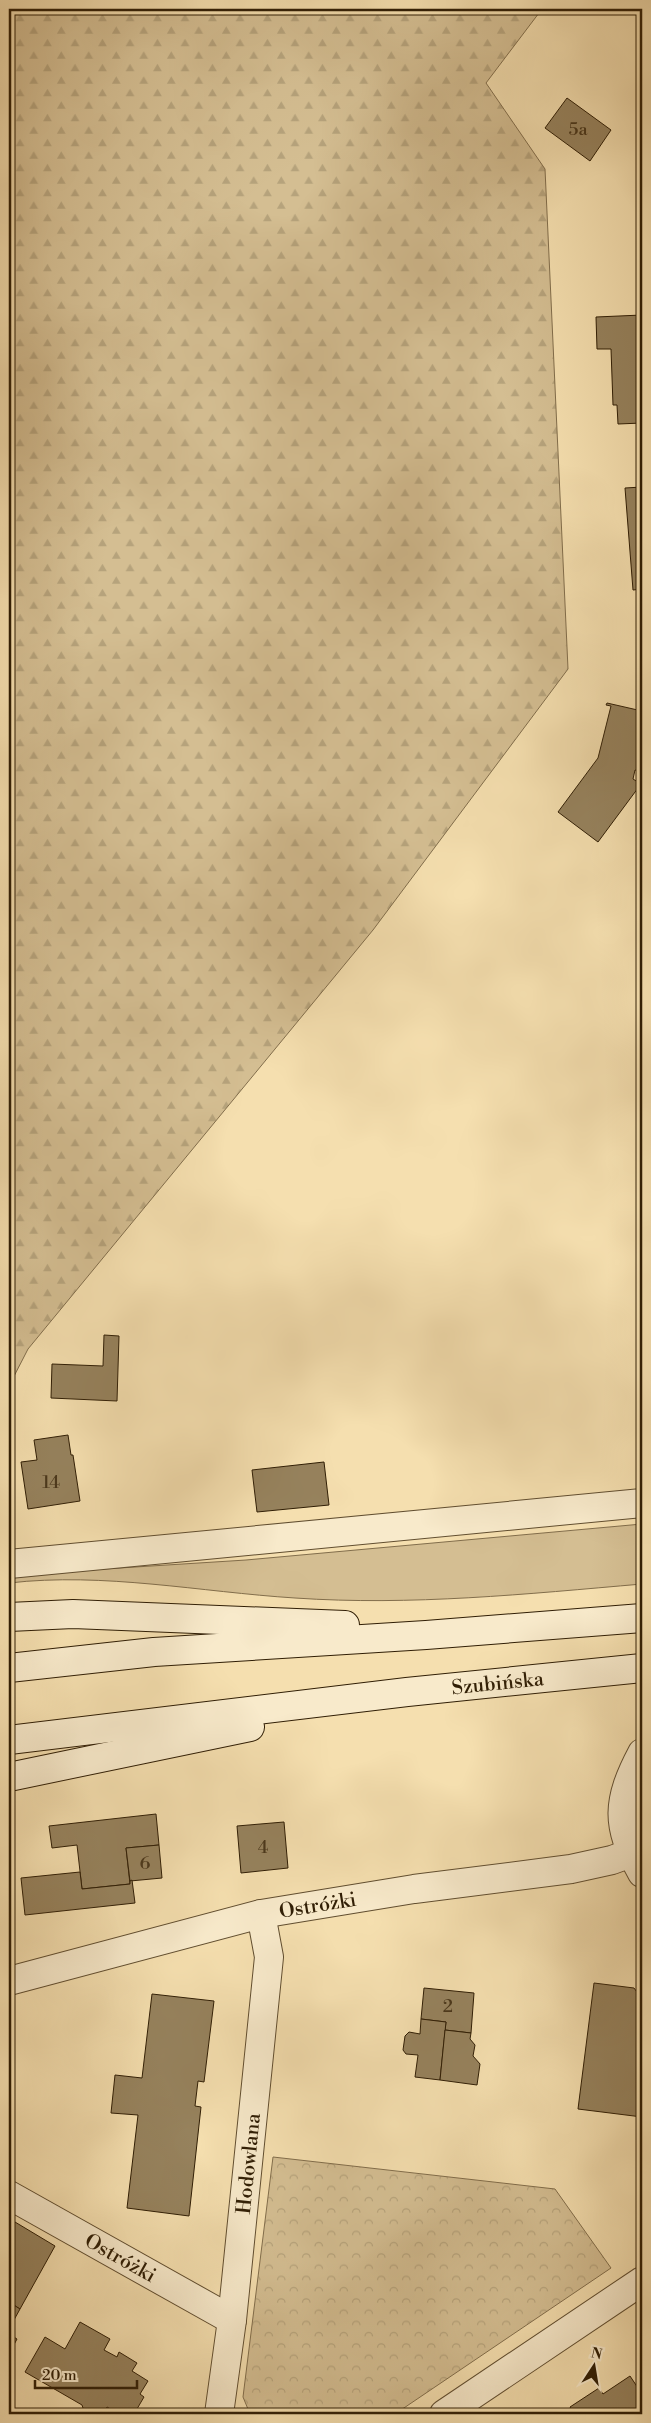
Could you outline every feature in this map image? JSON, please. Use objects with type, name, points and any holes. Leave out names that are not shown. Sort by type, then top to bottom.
[{"type":"street","points":[[9,1564],[642,1503]]},
{"type":"street","points":[[9,1617],[72,1614],[156,1616],[343,1625],[426,1635]]},
{"type":"street","points":[[9,1668],[154,1652],[426,1635],[642,1618]]},
{"type":"street","name":"Szubińska","points":[[353,1699],[642,1668]]},
{"type":"street","points":[[9,1740],[353,1699]]},
{"type":"street","points":[[9,1777],[233,1731],[353,1699]]},
{"type":"street","points":[[636,1863],[624,1833],[622,1804],[629,1778],[642,1753]]},
{"type":"street","name":"Ostróżki","points":[[9,1981],[261,1914],[414,1889],[571,1869],[612,1860],[636,1863]]},
{"type":"street","name":"Hodowlana","points":[[219,2414],[232,2320],[269,1957],[261,1914]]},
{"type":"street","name":"Ostróżki","points":[[9,2195],[232,2320]]},
{"type":"street","points":[[444,2414],[642,2281]]},
{"type":"green space","points":[[9,9],[542,9],[486,83],[545,169],[568,669],[373,930],[28,1349],[9,1386]]},
{"type":"green space","points":[[642,1524],[642,1584],[469,1598],[382,1601],[295,1598],[116,1581],[45,1580],[9,1583],[9,1575],[246,1560]]},
{"type":"green space","points":[[273,2157],[555,2189],[611,2268],[395,2414],[250,2414],[243,2397]]},
{"type":"building","points":[[567,98],[611,130],[590,161],[545,128]]},
{"type":"building","points":[[642,315],[642,423],[618,424],[617,405],[613,405],[611,349],[597,349],[596,317]]},
{"type":"building","points":[[642,487],[642,589],[633,590],[625,488]]},
{"type":"building","points":[[607,703],[642,711],[642,772],[635,770],[633,779],[641,784],[598,842],[558,812],[598,758],[611,706],[606,705]]},
{"type":"building","points":[[104,1335],[119,1336],[117,1401],[51,1398],[52,1364],[103,1366]]},
{"type":"building","points":[[68,1435],[80,1501],[28,1509],[21,1462],[37,1460],[34,1440]]},
{"type":"building","points":[[324,1462],[329,1505],[257,1512],[252,1470]]},
{"type":"building","points":[[156,1814],[159,1845],[126,1848],[130,1884],[82,1889],[77,1845],[52,1848],[49,1826]]},
{"type":"building","points":[[284,1822],[288,1868],[241,1873],[237,1826]]},
{"type":"building","points":[[159,1845],[162,1878],[130,1881],[126,1848]]},
{"type":"building","points":[[80,1872],[82,1889],[130,1884],[132,1880],[135,1903],[25,1915],[21,1878]]},
{"type":"building","points":[[594,1983],[634,1988],[642,1999],[642,2117],[578,2109]]},
{"type":"building","points":[[424,1988],[474,1993],[471,2033],[445,2030],[446,2022],[421,2019]]},
{"type":"building","points":[[152,1994],[214,2001],[204,2082],[198,2081],[195,2106],[201,2107],[189,2216],[127,2208],[138,2115],[111,2113],[115,2075],[142,2078]]},
{"type":"building","points":[[421,2019],[446,2022],[440,2080],[415,2077],[418,2055],[406,2054],[403,2050],[405,2036],[409,2032],[420,2034]]},
{"type":"building","points":[[445,2030],[471,2033],[470,2039],[475,2045],[473,2056],[480,2064],[477,2085],[440,2080]]},
{"type":"building","points":[[15,2222],[55,2246],[20,2309],[9,2302],[9,2233]]},
{"type":"building","points":[[9,2302],[20,2309],[9,2329]]},
{"type":"building","points":[[80,2322],[110,2339],[104,2350],[117,2357],[119,2352],[137,2363],[132,2371],[148,2381],[140,2394],[144,2397],[134,2414],[119,2414],[107,2407],[103,2414],[85,2414],[82,2405],[25,2372],[45,2337],[65,2349]]},
{"type":"building","points":[[9,2334],[17,2339],[9,2354]]},
{"type":"building","points":[[630,2376],[642,2394],[642,2414],[574,2414],[570,2407],[599,2388],[603,2394]]}]
